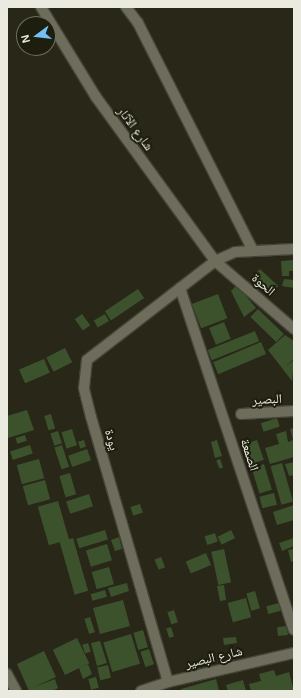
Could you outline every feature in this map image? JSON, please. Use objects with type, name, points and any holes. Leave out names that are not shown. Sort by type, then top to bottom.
[{"type":"street","name":"شارع الآثار","points":[[41,7],[96,97],[215,261]]},
{"type":"street","points":[[126,7],[138,24],[252,251]]},
{"type":"street","name":"يودة","points":[[168,682],[84,388],[87,360],[215,261],[235,252],[294,249]]},
{"type":"street","name":"الحوة","points":[[215,261],[294,329]]},
{"type":"street","name":"الصمعة","points":[[180,288],[294,630]]},
{"type":"street","name":"البصير","points":[[241,414],[294,411]]},
{"type":"street","name":"شارع البصير","points":[[141,691],[168,682],[294,653]]},
{"type":"street","points":[[7,674],[16,691]]},
{"type":"building","points":[[294,260],[294,271],[289,271],[289,276],[282,276],[281,261]]},
{"type":"building","points":[[260,269],[278,286],[271,294],[252,277]]},
{"type":"building","points":[[284,279],[294,280],[294,288],[282,286]]},
{"type":"building","points":[[237,285],[256,308],[244,317],[231,291]]},
{"type":"building","points":[[138,289],[144,298],[111,320],[105,311]]},
{"type":"building","points":[[218,294],[227,318],[201,328],[192,304]]},
{"type":"building","points":[[258,309],[284,334],[276,342],[250,317]]},
{"type":"building","points":[[82,314],[90,325],[83,331],[75,319]]},
{"type":"building","points":[[105,314],[109,321],[98,327],[94,320]]},
{"type":"building","points":[[224,322],[231,339],[216,345],[209,328]]},
{"type":"building","points":[[255,331],[259,341],[212,360],[208,350]]},
{"type":"building","points":[[285,335],[294,341],[294,359],[285,367],[294,360],[292,381],[268,350]]},
{"type":"building","points":[[261,342],[266,354],[218,374],[213,362]]},
{"type":"building","points":[[65,348],[72,362],[54,372],[46,358]]},
{"type":"building","points":[[44,359],[50,373],[25,383],[19,370]]},
{"type":"building","points":[[27,410],[34,430],[8,438],[7,416]]},
{"type":"building","points":[[51,414],[55,428],[48,430],[44,416]]},
{"type":"building","points":[[277,418],[280,427],[264,432],[261,423]]},
{"type":"building","points":[[294,428],[294,457],[270,464],[265,448],[279,444],[276,434],[286,431],[288,442],[293,440],[290,429]]},
{"type":"building","points":[[72,429],[77,445],[66,448],[61,432]]},
{"type":"building","points":[[58,431],[62,443],[54,446],[50,433]]},
{"type":"building","points":[[25,435],[27,441],[17,444],[15,438]]},
{"type":"building","points":[[84,440],[86,447],[80,448],[78,442]]},
{"type":"building","points":[[217,440],[222,456],[215,458],[211,442]]},
{"type":"building","points":[[257,440],[264,460],[252,464],[245,444]]},
{"type":"building","points":[[30,445],[33,454],[13,460],[10,451]]},
{"type":"building","points":[[62,445],[69,467],[61,469],[54,447]]},
{"type":"building","points":[[87,449],[91,460],[72,467],[68,456]]},
{"type":"building","points":[[39,459],[44,478],[22,484],[17,465]]},
{"type":"building","points":[[220,459],[223,467],[219,469],[216,460]]},
{"type":"building","points":[[294,462],[294,475],[289,476],[285,464]]},
{"type":"building","points":[[282,463],[293,501],[281,505],[270,466]]},
{"type":"building","points":[[264,464],[272,490],[259,494],[252,468]]},
{"type":"building","points":[[70,473],[76,494],[65,497],[59,476]]},
{"type":"building","points":[[45,480],[50,499],[28,505],[23,486]]},
{"type":"building","points":[[274,493],[277,505],[262,508],[259,497]]},
{"type":"building","points":[[89,494],[93,506],[70,514],[66,501]]},
{"type":"building","points":[[58,501],[69,539],[49,545],[38,507]]},
{"type":"building","points":[[140,504],[143,513],[133,516],[130,507]]},
{"type":"building","points":[[294,505],[294,520],[277,525],[273,512]]},
{"type":"building","points":[[105,530],[108,540],[79,548],[76,539]]},
{"type":"building","points":[[231,530],[235,538],[222,545],[218,537]]},
{"type":"building","points":[[215,533],[218,542],[207,545],[205,536]]},
{"type":"building","points":[[119,537],[122,549],[115,551],[111,540]]},
{"type":"building","points":[[73,538],[88,591],[75,595],[60,542]]},
{"type":"building","points":[[294,538],[294,546],[282,551],[279,543]]},
{"type":"building","points":[[107,544],[112,560],[91,567],[86,550]]},
{"type":"building","points":[[224,549],[231,582],[218,585],[211,552]]},
{"type":"building","points":[[293,549],[294,561],[291,562],[288,550]]},
{"type":"building","points":[[206,553],[211,565],[191,574],[186,562]]},
{"type":"building","points":[[161,557],[165,567],[159,570],[155,560]]},
{"type":"building","points":[[109,567],[114,584],[97,589],[92,572]]},
{"type":"building","points":[[127,583],[129,591],[111,597],[108,588]]},
{"type":"building","points":[[224,585],[226,600],[220,601],[217,586]]},
{"type":"building","points":[[105,590],[107,597],[93,601],[91,594]]},
{"type":"building","points":[[255,591],[260,608],[251,611],[246,593]]},
{"type":"building","points":[[246,598],[251,617],[233,622],[228,603]]},
{"type":"building","points":[[123,600],[130,626],[100,634],[93,608]]},
{"type":"building","points":[[279,603],[281,611],[268,614],[266,606]]},
{"type":"building","points":[[174,610],[178,622],[171,625],[167,612]]},
{"type":"building","points":[[90,617],[95,632],[89,634],[84,619]]},
{"type":"building","points":[[287,626],[288,635],[278,636],[277,627]]},
{"type":"building","points":[[171,627],[174,637],[169,638],[166,628]]},
{"type":"building","points":[[143,630],[148,647],[138,650],[133,633]]},
{"type":"building","points":[[131,634],[140,664],[112,672],[103,642]]},
{"type":"building","points":[[236,637],[237,643],[224,645],[223,638]]},
{"type":"building","points":[[77,638],[89,663],[65,675],[53,650]]},
{"type":"building","points":[[100,641],[107,663],[97,666],[91,643]]},
{"type":"building","points":[[88,643],[91,652],[85,653],[82,645]]},
{"type":"building","points":[[149,649],[154,664],[145,667],[140,652]]},
{"type":"building","points":[[44,651],[56,677],[34,687],[55,679],[58,688],[52,691],[29,691],[17,664]]},
{"type":"building","points":[[88,664],[92,674],[83,679],[79,668]]},
{"type":"building","points":[[108,665],[111,678],[100,680],[97,667]]},
{"type":"building","points":[[274,670],[276,676],[289,672],[294,691],[251,691],[249,684],[261,681],[259,674]]},
{"type":"building","points":[[96,677],[99,688],[91,690],[88,679]]},
{"type":"building","points":[[216,679],[219,691],[182,691],[181,689]]},
{"type":"building","points":[[243,680],[246,691],[228,691],[226,685]]}]
